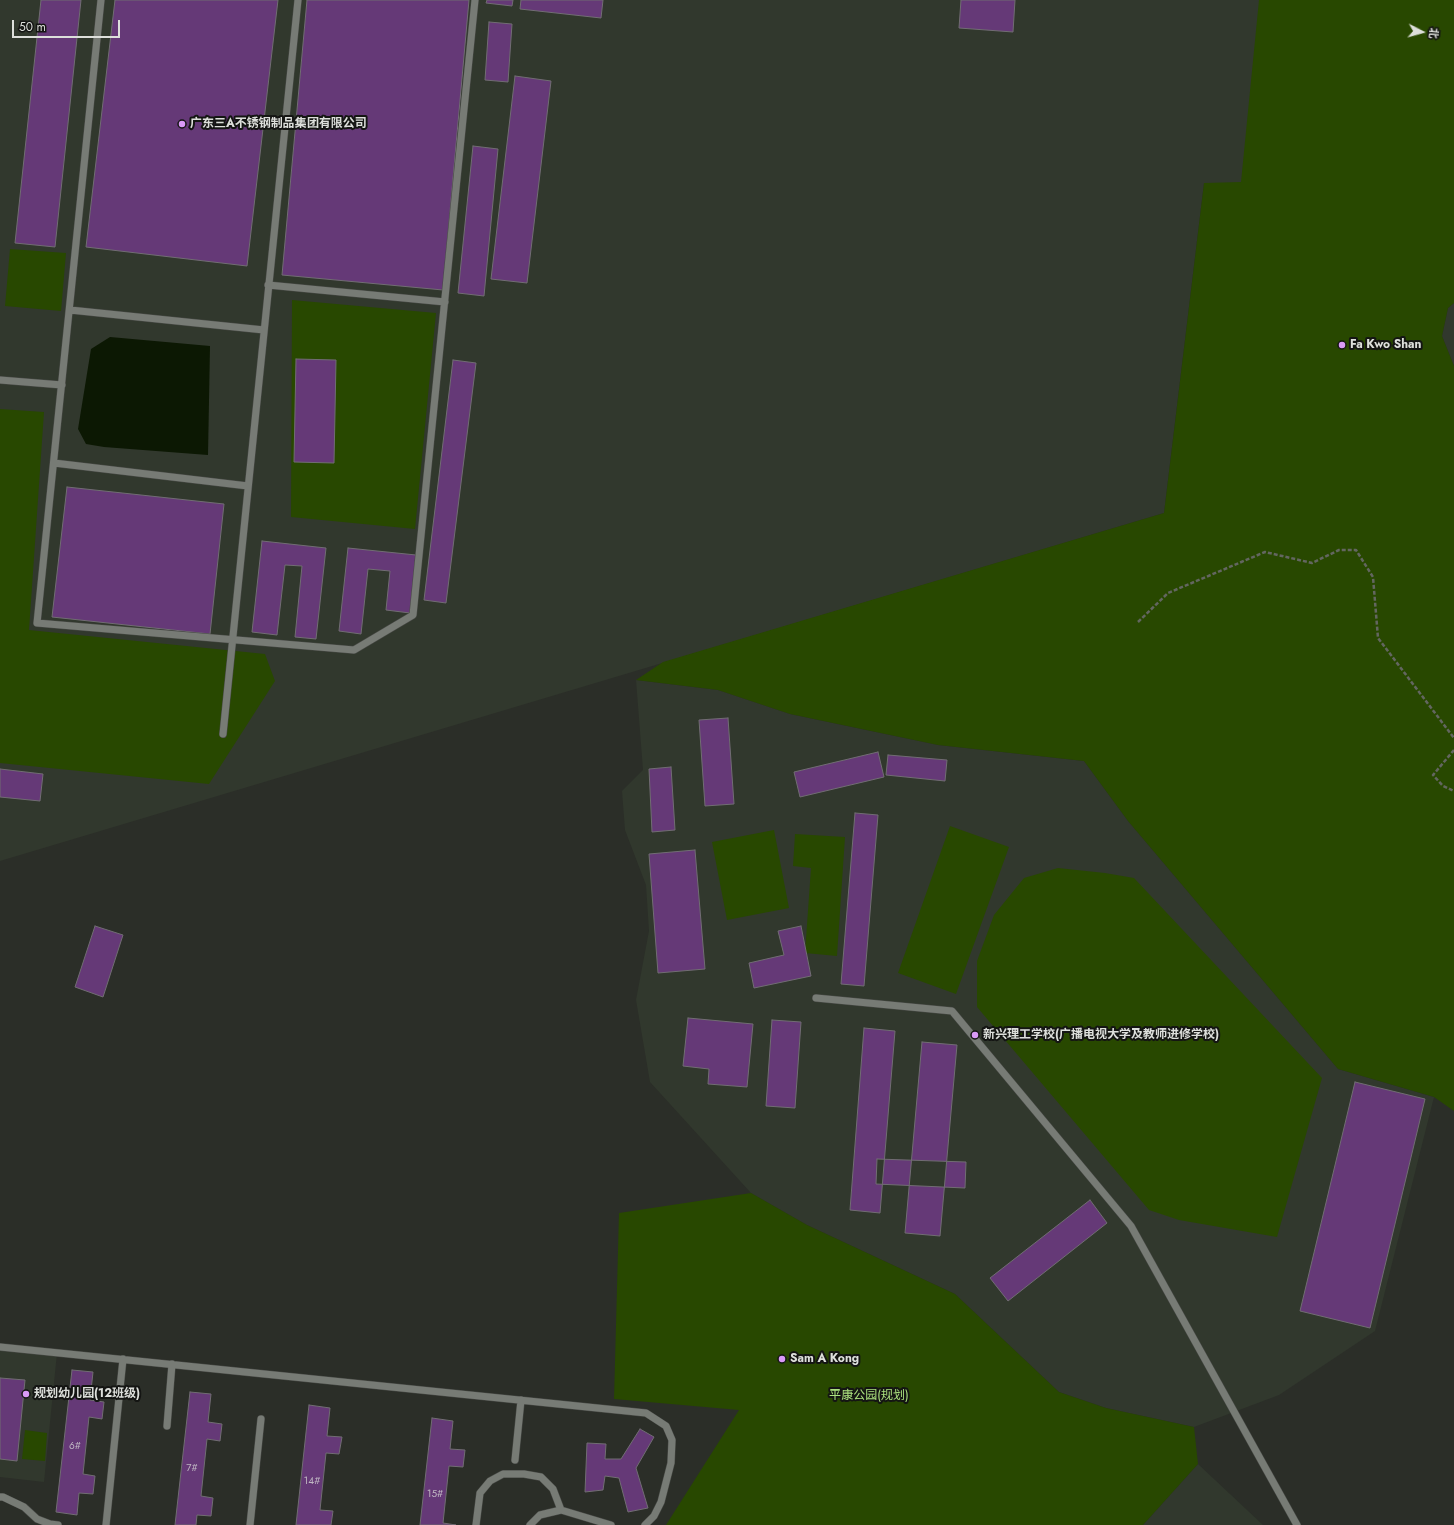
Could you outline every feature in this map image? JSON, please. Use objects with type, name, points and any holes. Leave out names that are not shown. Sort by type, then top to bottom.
[{"type":"lane","points":[[101,0],[37,623],[354,650],[413,615],[476,0]]},
{"type":"lane","points":[[222,734],[298,0]]},
{"type":"lane","points":[[268,285],[445,302]]},
{"type":"lane","points":[[70,310],[264,330]]},
{"type":"lane","points":[[0,380],[62,385]]},
{"type":"lane","points":[[54,463],[248,486]]},
{"type":"lane","points":[[816,998],[952,1011],[1131,1226],[1298,1525]]},
{"type":"lane","points":[[0,1347],[646,1413],[666,1426],[672,1440],[671,1463],[661,1502],[654,1516],[645,1525]]},
{"type":"lane","points":[[106,1525],[123,1359]]},
{"type":"lane","points":[[167,1426],[172,1364]]},
{"type":"lane","points":[[515,1460],[521,1400]]},
{"type":"lane","points":[[250,1525],[261,1419]]},
{"type":"lane","points":[[476,1525],[480,1493],[490,1481],[503,1474],[524,1474],[541,1477],[554,1489],[561,1510]]},
{"type":"lane","points":[[0,1497],[3,1496],[24,1507],[37,1519],[50,1524],[58,1525]]},
{"type":"lane","points":[[530,1525],[540,1515],[561,1510],[611,1525]]},
{"type":"path","points":[[1138,622],[1168,593],[1265,552],[1312,563],[1339,550],[1356,550],[1373,576],[1378,638],[1454,738]]},
{"type":"path","points":[[1454,750],[1433,775],[1443,786],[1454,791]]},
{"type":"shaded area","points":[[0,0],[1454,0],[1454,201],[1204,183],[1164,513],[0,861]]},
{"type":"shaded area","points":[[1454,303],[1454,366],[1442,336],[1448,308]]},
{"type":"shaded area","points":[[110,337],[210,346],[208,455],[104,447],[86,444],[78,429],[91,349]]},
{"type":"shaded area","name":"新兴理工学校(广播电视大学及教师进修学校)","points":[[636,680],[718,690],[790,714],[938,745],[1084,761],[1128,821],[1338,1069],[1434,1097],[1375,1331],[1279,1395],[1194,1427],[1106,1408],[1059,1392],[955,1294],[807,1225],[751,1193],[650,1082],[636,1000],[649,931],[646,885],[625,830],[622,791],[643,770]]},
{"type":"shaded area","name":"规划幼儿园(12班级)","points":[[0,1347],[57,1353],[44,1482],[0,1477]]},
{"type":"shaded area","points":[[1198,1464],[1263,1525],[1143,1525]]},
{"type":"green space","points":[[1259,0],[1454,0],[1454,303],[1448,308],[1442,336],[1454,366],[1454,1111],[1434,1097],[1338,1069],[1128,821],[1084,761],[938,745],[790,714],[718,690],[636,680],[663,662],[1164,513],[1204,183],[1241,182]]},
{"type":"green space","points":[[10,249],[66,253],[61,311],[5,306]]},
{"type":"green space","points":[[292,300],[436,313],[415,529],[291,517]]},
{"type":"green space","points":[[0,409],[44,412],[29,630],[265,654],[275,681],[209,784],[0,763]]},
{"type":"green space","points":[[950,826],[1009,847],[956,994],[898,973]]},
{"type":"green space","points":[[774,830],[789,908],[727,920],[712,842]]},
{"type":"green space","points":[[795,834],[845,837],[837,956],[805,953],[811,868],[793,866]]},
{"type":"green space","points":[[1058,868],[1134,878],[1322,1078],[1277,1237],[1179,1220],[1149,1210],[977,1007],[977,961],[994,915],[1024,878]]},
{"type":"green space","name":"平康公园(规划)","points":[[751,1193],[807,1225],[955,1294],[1059,1392],[1106,1408],[1194,1427],[1198,1464],[1143,1525],[666,1525],[739,1410],[614,1399],[619,1213]]},
{"type":"green space","points":[[25,1430],[47,1433],[45,1461],[22,1459]]},
{"type":"building","points":[[41,0],[81,0],[55,247],[15,243]]},
{"type":"building","name":"广东三A不锈钢制品集团有限公司","points":[[115,0],[278,0],[247,266],[86,247]]},
{"type":"building","points":[[307,0],[469,0],[443,290],[282,275]]},
{"type":"building","points":[[487,0],[513,0],[512,6],[486,3]]},
{"type":"building","points":[[521,0],[603,0],[601,18],[520,9]]},
{"type":"building","points":[[961,0],[1015,0],[1013,32],[959,28]]},
{"type":"building","points":[[489,22],[512,24],[508,82],[485,80]]},
{"type":"building","points":[[515,76],[551,81],[527,283],[491,279]]},
{"type":"building","points":[[473,146],[498,149],[484,296],[458,293]]},
{"type":"building","points":[[296,359],[336,360],[334,463],[294,462]]},
{"type":"building","points":[[453,360],[476,363],[446,603],[424,600]]},
{"type":"building","points":[[67,487],[224,504],[210,634],[52,617]]},
{"type":"building","points":[[262,541],[326,548],[316,639],[295,637],[302,566],[285,565],[277,635],[252,632]]},
{"type":"building","points":[[348,548],[416,555],[410,613],[386,610],[390,571],[368,569],[361,634],[339,631]]},
{"type":"building","points":[[728,718],[734,804],[705,806],[699,720]]},
{"type":"building","points":[[878,752],[884,777],[800,797],[794,772]]},
{"type":"building","points":[[888,755],[947,760],[945,781],[886,775]]},
{"type":"building","points":[[671,767],[675,830],[652,832],[649,769]]},
{"type":"building","points":[[0,769],[43,774],[40,801],[0,797]]},
{"type":"building","points":[[855,813],[878,815],[864,986],[841,984]]},
{"type":"building","points":[[695,850],[705,969],[658,973],[649,854]]},
{"type":"building","points":[[95,926],[123,935],[103,997],[75,987]]},
{"type":"building","points":[[801,926],[811,976],[754,988],[749,963],[784,955],[778,931]]},
{"type":"building","points":[[688,1018],[753,1024],[747,1087],[708,1084],[709,1069],[683,1066]]},
{"type":"building","points":[[772,1020],[801,1022],[795,1108],[766,1106]]},
{"type":"building","points":[[864,1028],[895,1031],[880,1213],[850,1210]]},
{"type":"building","points":[[922,1042],[957,1045],[940,1236],[905,1233]]},
{"type":"building","points":[[1355,1082],[1425,1099],[1370,1328],[1300,1311]]},
{"type":"building","points":[[877,1159],[966,1162],[965,1188],[876,1184]]},
{"type":"building","points":[[1090,1200],[1107,1223],[1008,1301],[990,1278]]},
{"type":"building","points":[[72,1370],[93,1372],[90,1400],[104,1402],[102,1419],[89,1417],[83,1474],[95,1476],[93,1494],[79,1493],[77,1515],[56,1512]]},
{"type":"building","points":[[0,1378],[25,1380],[17,1461],[0,1459]]},
{"type":"building","points":[[190,1392],[211,1394],[208,1422],[222,1424],[220,1441],[207,1439],[201,1496],[213,1498],[211,1516],[197,1515],[196,1525],[175,1525]]},
{"type":"building","points":[[309,1405],[330,1408],[327,1436],[342,1437],[339,1454],[326,1453],[320,1510],[333,1511],[331,1525],[296,1525]]},
{"type":"building","points":[[432,1418],[453,1421],[450,1449],[465,1450],[463,1467],[449,1466],[443,1523],[456,1525],[420,1525]]},
{"type":"building","points":[[640,1429],[654,1437],[636,1468],[648,1508],[628,1512],[619,1478],[605,1476],[603,1490],[585,1492],[587,1443],[606,1444],[605,1459],[621,1459]]},
{"type":"place","name":"广东三A不锈钢制品集团有限公司","points":[[182,124]]},
{"type":"place","name":"Fa Kwo Shan","points":[[1342,345]]},
{"type":"place","name":"新兴理工学校(广播电视大学及教师进修学校)","points":[[975,1035]]},
{"type":"place","name":"Sam A Kong","points":[[782,1359]]},
{"type":"place","name":"规划幼儿园(12班级)","points":[[26,1394]]}]
